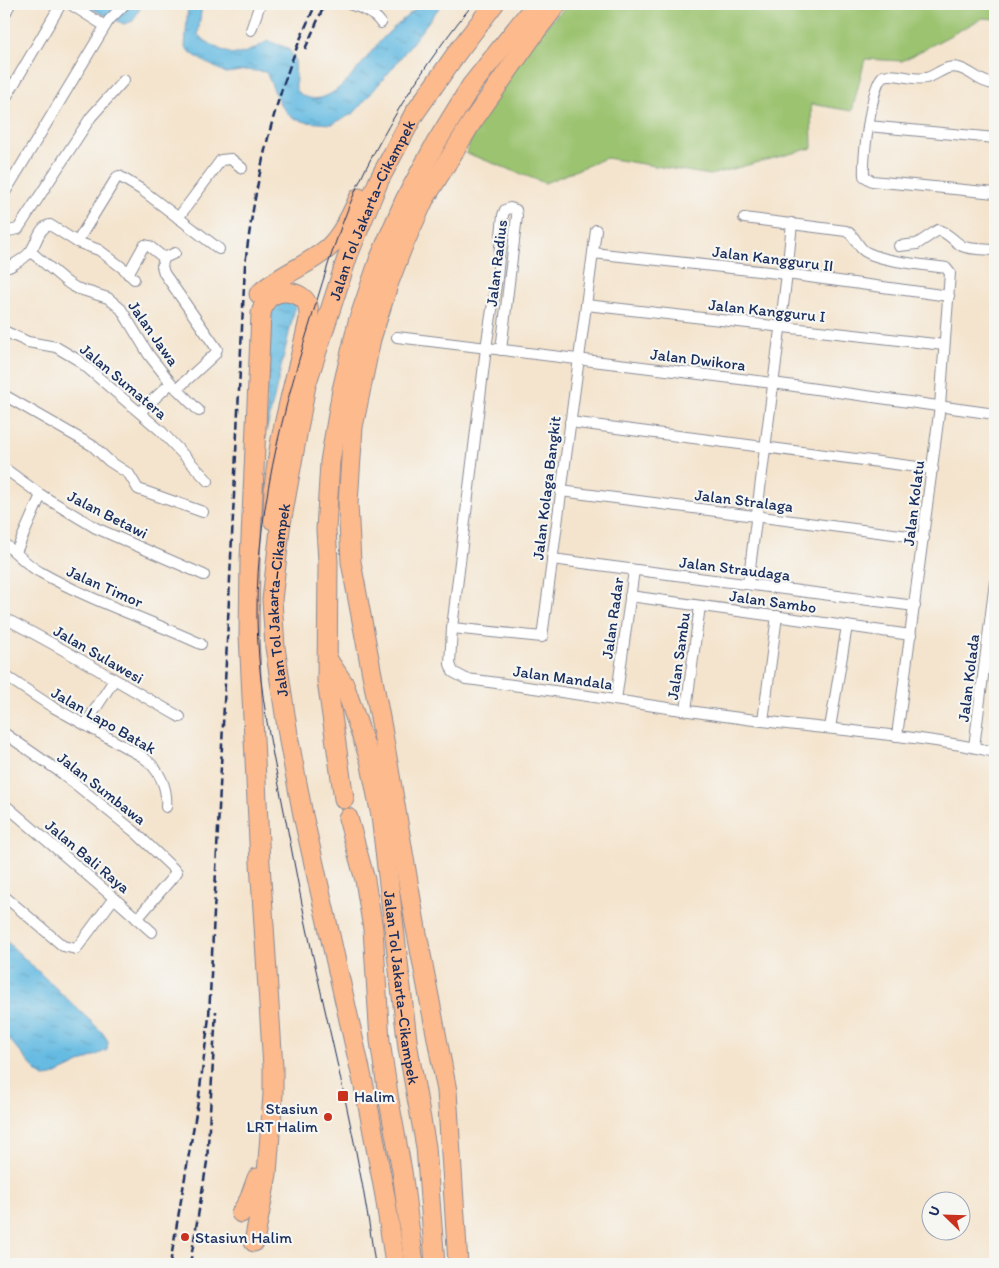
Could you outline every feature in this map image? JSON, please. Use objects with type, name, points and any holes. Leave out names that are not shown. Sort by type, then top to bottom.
[{"type":"highway","name":"Jalan Tol Jakarta–Cikampek","points":[[395,1264],[385,1196],[367,1100],[303,816],[290,749],[275,647],[273,594],[280,529],[306,385],[348,256],[380,180],[414,114],[494,4]]},
{"type":"highway","name":"Jalan Tol Jakarta–Cikampek","points":[[344,799],[327,681],[328,562],[326,530],[330,462],[342,390],[358,322],[379,260],[401,208],[436,143],[471,86],[536,4]]},
{"type":"highway","points":[[458,1264],[447,1091],[351,562],[348,503],[353,427],[371,339],[389,282],[424,200],[472,122],[536,31],[558,4]]},
{"type":"highway","points":[[241,1213],[254,1190],[259,1173],[263,1100],[263,1068],[239,636],[240,551],[251,314],[258,294],[328,248],[338,237],[350,218],[374,168],[414,114]]},
{"type":"highway","points":[[254,1242],[267,1174],[273,1094],[273,1067],[249,636],[250,543],[261,314],[264,304],[270,297],[279,292],[290,292],[302,297],[308,306],[309,318],[280,441],[275,472],[273,499],[273,594]]},
{"type":"highway","name":"Jalan Tol Jakarta–Cikampek","points":[[328,660],[344,684],[350,701],[370,760],[381,816],[408,1048],[426,1147],[435,1264]]},
{"type":"highway","name":"Jalan Tol Jakarta–Cikampek","points":[[348,818],[366,880],[373,929],[380,1041],[402,1171],[414,1264]]},
{"type":"street","points":[[4,16],[10,4]]},
{"type":"street","points":[[4,99],[61,4]]},
{"type":"street","points":[[70,4],[107,23]]},
{"type":"street","points":[[4,194],[107,23],[124,4]]},
{"type":"street","points":[[250,30],[260,4]]},
{"type":"street","points":[[349,4],[367,10],[381,23]]},
{"type":"street","points":[[995,84],[986,83],[968,72],[954,67],[941,70],[924,79],[886,75],[878,81],[868,126],[864,168],[864,176],[872,181],[995,193]]},
{"type":"street","points":[[4,232],[18,229],[91,117],[124,80]]},
{"type":"street","points":[[868,126],[995,138]]},
{"type":"street","points":[[178,218],[221,160],[231,159],[242,168]]},
{"type":"street","points":[[77,242],[118,176],[142,190],[219,250]]},
{"type":"street","name":"Jalan Radius","points":[[486,348],[497,278],[503,215],[507,209],[512,208],[516,210],[517,216],[501,350]]},
{"type":"street","points":[[744,218],[792,223],[748,584]]},
{"type":"street","name":"Jalan Kolatu","points":[[792,223],[846,231],[853,235],[867,253],[903,262],[946,268],[950,273],[940,406],[933,468],[897,736]]},
{"type":"street","points":[[4,265],[9,267],[31,252],[35,242],[49,225],[77,242],[99,250],[131,277],[145,245],[164,258]]},
{"type":"street","name":"Jalan Kolaga Bangkit","points":[[452,628],[542,637],[596,230]]},
{"type":"street","points":[[899,246],[917,244],[938,230],[946,233],[957,243],[968,248],[995,250]]},
{"type":"street","name":"Jalan Jawa","points":[[31,252],[68,283],[76,288],[108,298],[121,309],[148,355],[174,386],[199,411]]},
{"type":"street","points":[[164,258],[175,253]]},
{"type":"street","name":"Jalan Kangguru II","points":[[593,253],[787,274],[949,296]]},
{"type":"street","points":[[140,412],[216,354],[217,350],[164,273],[162,266],[164,258]]},
{"type":"street","points":[[497,278],[509,280]]},
{"type":"street","name":"Jalan Kangguru I","points":[[586,305],[944,345]]},
{"type":"street","name":"Jalan Sumatera","points":[[4,332],[28,342],[64,350],[140,412],[178,448],[208,481]]},
{"type":"street","name":"Jalan Dwikora","points":[[398,337],[773,383],[995,414]]},
{"type":"street","name":"Jalan Mandala","points":[[486,348],[452,628],[450,669],[452,672],[462,678],[762,721],[897,736],[974,747],[995,752]]},
{"type":"street","points":[[4,395],[93,446],[129,474],[138,489],[204,512]]},
{"type":"street","points":[[570,422],[933,468]]},
{"type":"street","name":"Jalan Betawi","points":[[4,468],[41,495],[96,528],[204,575]]},
{"type":"street","name":"Jalan Stralaga","points":[[561,491],[924,538]]},
{"type":"street","points":[[16,552],[41,495]]},
{"type":"street","name":"Jalan Timor","points":[[4,544],[16,552],[24,562],[47,576],[94,599],[201,644]]},
{"type":"street","name":"Jalan Straudaga","points":[[552,559],[915,606]]},
{"type":"street","name":"Jalan Radar","points":[[616,700],[634,570]]},
{"type":"street","name":"Jalan Kolada","points":[[974,747],[995,582]]},
{"type":"street","name":"Jalan Sambo","points":[[630,596],[911,635]]},
{"type":"street","name":"Jalan Sambu","points":[[686,710],[700,606]]},
{"type":"street","points":[[762,721],[777,616]]},
{"type":"street","name":"Jalan Sulawesi","points":[[4,618],[180,716]]},
{"type":"street","points":[[830,728],[847,626]]},
{"type":"street","name":"Jalan Lapo Batak","points":[[4,675],[51,706],[144,757],[160,775],[167,798],[166,807]]},
{"type":"street","points":[[84,725],[114,680]]},
{"type":"street","name":"Jalan Sumbawa","points":[[4,733],[63,774],[135,832],[177,872],[137,918]]},
{"type":"street","name":"Jalan Bali Raya","points":[[4,804],[152,932]]},
{"type":"street","points":[[4,896],[63,946],[76,949],[114,898]]},
{"type":"green space","points":[[568,4],[995,4],[995,19],[983,18],[902,61],[865,59],[852,111],[811,104],[812,148],[710,175],[606,158],[545,183],[466,153],[489,85]]},
{"type":"water","points":[[81,4],[146,4],[140,8],[133,21],[124,24]]},
{"type":"water","points":[[188,4],[202,4],[198,35],[225,52],[243,53],[268,41],[288,48],[295,59],[296,90],[308,98],[320,98],[332,93],[343,84],[381,40],[421,4],[442,4],[391,70],[354,113],[332,124],[306,122],[291,117],[280,104],[266,72],[247,70],[226,73],[201,60],[185,48]]},
{"type":"water","points":[[275,299],[296,303],[266,432],[270,305]]},
{"type":"water","points":[[4,939],[102,1032],[108,1041],[107,1050],[52,1076],[44,1077],[37,1072],[4,1033]]},
{"type":"tram line","points":[[375,1264],[355,1147],[308,935],[266,718],[259,659],[257,616],[258,572],[268,487],[287,403],[342,225],[365,170],[401,105],[428,63],[473,4]]},
{"type":"railway","points":[[170,1264],[199,1096],[209,1017],[245,265],[255,198],[270,132],[290,67],[316,4]]},
{"type":"railway","points":[[305,49],[325,4]]},
{"type":"railway","points":[[190,1264],[207,1162],[216,1011]]},
{"type":"place","name":"Halim","points":[[343,1096]]},
{"type":"place","name":"Stasiun LRT Halim","points":[[328,1117]]},
{"type":"place","name":"Stasiun Halim","points":[[185,1237]]}]
